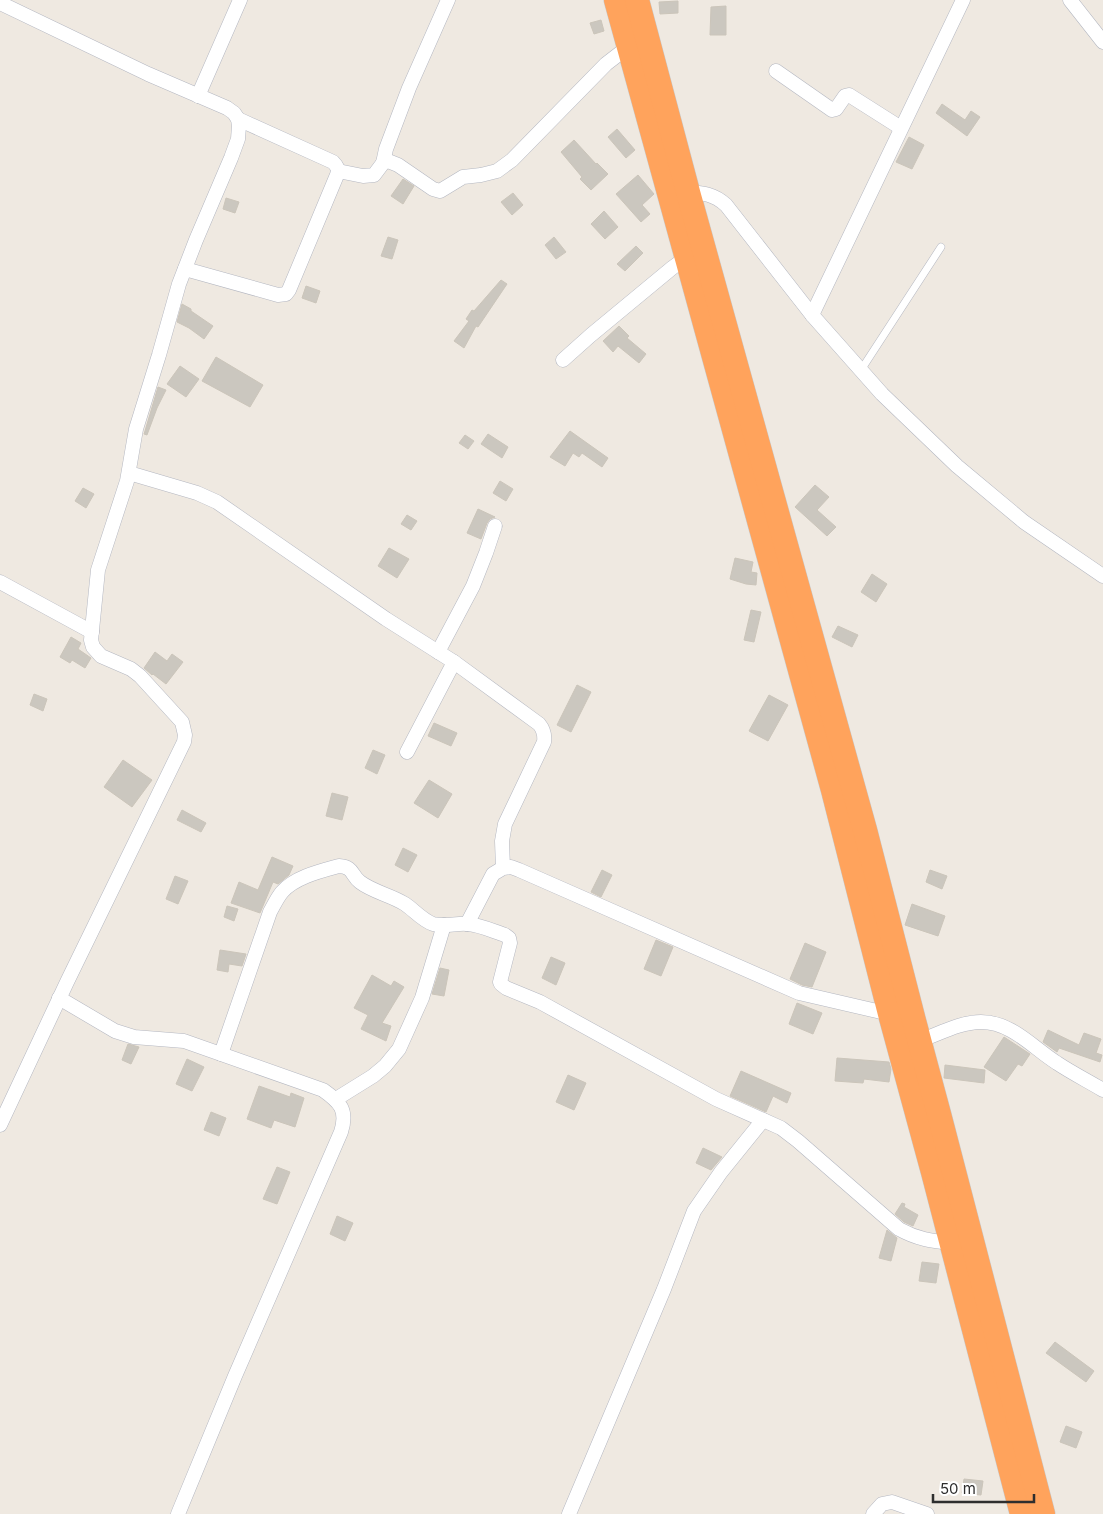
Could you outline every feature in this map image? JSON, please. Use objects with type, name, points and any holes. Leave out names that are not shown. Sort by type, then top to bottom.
[{"type":"highway","points":[[616,0],[833,790],[1022,1514]]},
{"type":"highway","points":[[637,0],[688,192],[865,830],[1044,1514]]},
{"type":"street","points":[[198,96],[240,0]]},
{"type":"street","points":[[338,171],[363,176],[374,175],[383,163],[386,149],[408,88],[448,0]]},
{"type":"street","points":[[812,315],[963,0]]},
{"type":"street","points":[[1070,0],[1103,42]]},
{"type":"street","points":[[0,3],[148,74],[227,108],[238,118],[333,162],[337,166],[338,171],[328,200],[286,294],[278,295],[185,269]]},
{"type":"street","points":[[383,163],[393,162],[437,191],[443,190],[463,177],[496,171],[512,160],[606,64],[628,47]]},
{"type":"street","points":[[776,70],[832,110],[836,109],[845,96],[849,96],[901,128]]},
{"type":"street","points":[[0,1125],[59,998],[184,742],[185,735],[182,722],[140,676],[131,669],[102,656],[93,647],[91,640],[98,570],[129,473],[136,429],[185,269],[233,152],[239,132],[238,118]]},
{"type":"street","points":[[688,192],[703,192],[726,205],[812,315],[882,394],[957,466],[1024,522],[1103,576]]},
{"type":"street","points":[[563,360],[686,257]]},
{"type":"street","points":[[129,473],[197,493],[217,502],[386,620],[454,662],[540,724],[545,736],[540,751],[504,824],[502,840],[503,868]]},
{"type":"street","points":[[438,652],[473,586],[495,526]]},
{"type":"street","points":[[0,582],[92,632]]},
{"type":"street","points":[[407,752],[454,662]]},
{"type":"street","points":[[221,1054],[270,912],[276,900],[286,888],[311,874],[340,866],[344,867],[352,870],[361,883],[404,904],[433,924],[467,924],[505,935],[510,943],[500,982],[506,988],[540,1002],[716,1099],[782,1128],[899,1229],[921,1239],[951,1243]]},
{"type":"street","points":[[467,924],[494,874],[503,868],[511,868],[799,993],[890,1014]]},
{"type":"street","points":[[336,1099],[373,1076],[399,1050],[422,998],[444,925]]},
{"type":"street","points":[[59,998],[125,1035],[184,1042],[323,1090],[336,1099],[344,1116],[341,1132],[238,1367],[178,1514]]},
{"type":"street","points":[[919,1041],[960,1026],[980,1022],[995,1023],[1006,1027],[1056,1062],[1103,1090]]},
{"type":"street","points":[[568,1514],[664,1289],[694,1211],[721,1172],[763,1120]]},
{"type":"street","points":[[873,1514],[882,1504],[892,1502],[927,1514]]},
{"type":"lane","points":[[861,370],[941,248]]},
{"type":"building","points":[[678,1],[678,13],[660,14],[659,2]]},
{"type":"building","points":[[726,6],[726,35],[710,35],[711,7]]},
{"type":"building","points":[[601,20],[604,31],[594,34],[590,23]]},
{"type":"building","points":[[942,104],[965,120],[971,111],[980,117],[967,136],[936,113]]},
{"type":"building","points":[[617,129],[635,150],[626,158],[608,137]]},
{"type":"building","points":[[909,137],[924,145],[912,169],[896,162]]},
{"type":"building","points":[[574,140],[608,174],[591,190],[580,179],[582,177],[561,152]]},
{"type":"building","points":[[638,175],[654,194],[642,205],[650,214],[641,222],[616,194]]},
{"type":"building","points":[[403,179],[414,186],[403,204],[391,196]]},
{"type":"building","points":[[513,193],[523,205],[512,215],[501,202]]},
{"type":"building","points":[[226,198],[239,202],[235,213],[223,209]]},
{"type":"building","points":[[604,211],[618,227],[605,239],[591,224]]},
{"type":"building","points":[[388,237],[398,240],[392,259],[381,256]]},
{"type":"building","points":[[554,237],[566,252],[556,259],[545,245]]},
{"type":"building","points":[[636,246],[643,253],[625,271],[617,264]]},
{"type":"building","points":[[501,280],[507,284],[478,327],[476,326],[464,348],[454,341],[469,321],[466,319],[472,310],[474,311]]},
{"type":"building","points":[[306,286],[320,291],[316,303],[302,298]]},
{"type":"building","points":[[182,304],[213,326],[204,339],[177,322]]},
{"type":"building","points":[[619,326],[629,336],[627,338],[646,354],[639,363],[618,346],[613,352],[603,341]]},
{"type":"building","points":[[216,357],[263,385],[250,407],[202,381]]},
{"type":"building","points":[[180,366],[199,379],[186,397],[167,384]]},
{"type":"building","points":[[158,387],[166,390],[147,435],[144,434]]},
{"type":"building","points":[[570,431],[608,458],[602,467],[582,453],[579,457],[573,453],[565,466],[550,457]]},
{"type":"building","points":[[488,434],[508,447],[502,458],[481,444]]},
{"type":"building","points":[[465,435],[474,441],[468,449],[459,443]]},
{"type":"building","points":[[500,481],[513,489],[506,501],[493,493]]},
{"type":"building","points":[[815,485],[829,497],[817,510],[836,527],[827,536],[795,507]]},
{"type":"building","points":[[83,488],[94,494],[86,508],[75,501]]},
{"type":"building","points":[[478,509],[495,517],[487,523],[481,539],[467,533]]},
{"type":"building","points":[[407,515],[417,521],[411,530],[401,524]]},
{"type":"building","points":[[389,548],[409,559],[397,578],[378,566]]},
{"type":"building","points":[[735,558],[753,562],[751,572],[757,573],[756,585],[730,579]]},
{"type":"building","points":[[872,574],[887,584],[876,602],[861,592]]},
{"type":"building","points":[[751,610],[761,612],[754,642],[744,640]]},
{"type":"building","points":[[838,626],[858,635],[852,647],[832,637]]},
{"type":"building","points":[[71,637],[81,643],[78,649],[91,658],[85,668],[72,660],[70,663],[60,657]]},
{"type":"building","points":[[155,652],[167,661],[172,654],[183,662],[166,684],[144,668]]},
{"type":"building","points":[[577,685],[591,692],[571,732],[557,725]]},
{"type":"building","points":[[34,694],[47,699],[43,711],[30,705]]},
{"type":"building","points":[[769,695],[788,705],[768,741],[749,731]]},
{"type":"building","points":[[434,723],[457,733],[451,746],[428,736]]},
{"type":"building","points":[[373,750],[385,755],[377,774],[365,768]]},
{"type":"building","points":[[123,760],[152,780],[132,807],[104,787]]},
{"type":"building","points":[[429,780],[452,794],[438,818],[414,803]]},
{"type":"building","points":[[332,793],[348,797],[342,820],[326,816]]},
{"type":"building","points":[[182,810],[206,823],[201,832],[177,820]]},
{"type":"building","points":[[403,848],[417,855],[408,872],[395,865]]},
{"type":"building","points":[[272,857],[293,866],[289,875],[278,884],[273,882],[260,913],[231,903],[239,882],[258,890]]},
{"type":"building","points":[[602,870],[612,875],[601,897],[591,892]]},
{"type":"building","points":[[930,870],[947,876],[942,889],[926,882]]},
{"type":"building","points":[[175,876],[188,881],[178,904],[166,899]]},
{"type":"building","points":[[912,904],[945,916],[938,936],[905,925]]},
{"type":"building","points":[[227,906],[238,909],[234,921],[224,917]]},
{"type":"building","points":[[656,940],[673,947],[661,976],[644,969]]},
{"type":"building","points":[[805,943],[826,952],[812,987],[802,985],[790,979]]},
{"type":"building","points":[[220,950],[246,954],[242,966],[229,964],[228,972],[217,970]]},
{"type":"building","points":[[551,957],[565,963],[556,985],[542,978]]},
{"type":"building","points":[[440,968],[449,970],[444,996],[432,994]]},
{"type":"building","points":[[372,975],[391,986],[394,981],[404,987],[382,1023],[391,1026],[386,1041],[361,1029],[368,1015],[354,1008]]},
{"type":"building","points":[[797,1003],[822,1013],[813,1034],[789,1024]]},
{"type":"building","points":[[1048,1030],[1079,1045],[1084,1033],[1101,1039],[1096,1053],[1102,1055],[1100,1062],[1059,1048],[1057,1052],[1043,1042]]},
{"type":"building","points":[[1004,1037],[1030,1054],[1022,1066],[1018,1064],[1006,1081],[984,1067]]},
{"type":"building","points":[[128,1044],[139,1047],[131,1064],[122,1060]]},
{"type":"building","points":[[837,1058],[889,1062],[891,1069],[889,1082],[864,1079],[863,1083],[835,1081]]},
{"type":"building","points":[[187,1059],[204,1067],[192,1091],[176,1084]]},
{"type":"building","points":[[945,1065],[985,1070],[984,1083],[944,1078]]},
{"type":"building","points":[[741,1071],[791,1093],[787,1103],[773,1096],[766,1112],[730,1096]]},
{"type":"building","points":[[568,1075],[586,1083],[574,1110],[556,1102]]},
{"type":"building","points":[[259,1086],[290,1097],[291,1093],[304,1098],[295,1127],[274,1120],[271,1128],[247,1119]]},
{"type":"building","points":[[211,1112],[226,1118],[219,1136],[204,1130]]},
{"type":"building","points":[[703,1148],[722,1157],[711,1170],[696,1163]]},
{"type":"building","points":[[277,1167],[290,1172],[277,1204],[263,1199]]},
{"type":"building","points":[[902,1203],[905,1204],[904,1207],[918,1215],[913,1226],[904,1222],[895,1214]]},
{"type":"building","points":[[337,1216],[353,1223],[345,1241],[330,1234]]},
{"type":"building","points":[[887,1230],[897,1238],[891,1261],[879,1258]]},
{"type":"building","points":[[922,1262],[939,1264],[936,1283],[919,1281]]},
{"type":"building","points":[[1055,1342],[1094,1371],[1086,1382],[1046,1353]]},
{"type":"building","points":[[1066,1426],[1082,1432],[1076,1448],[1060,1442]]},
{"type":"building","points":[[964,1479],[983,1481],[981,1495],[962,1493]]}]
